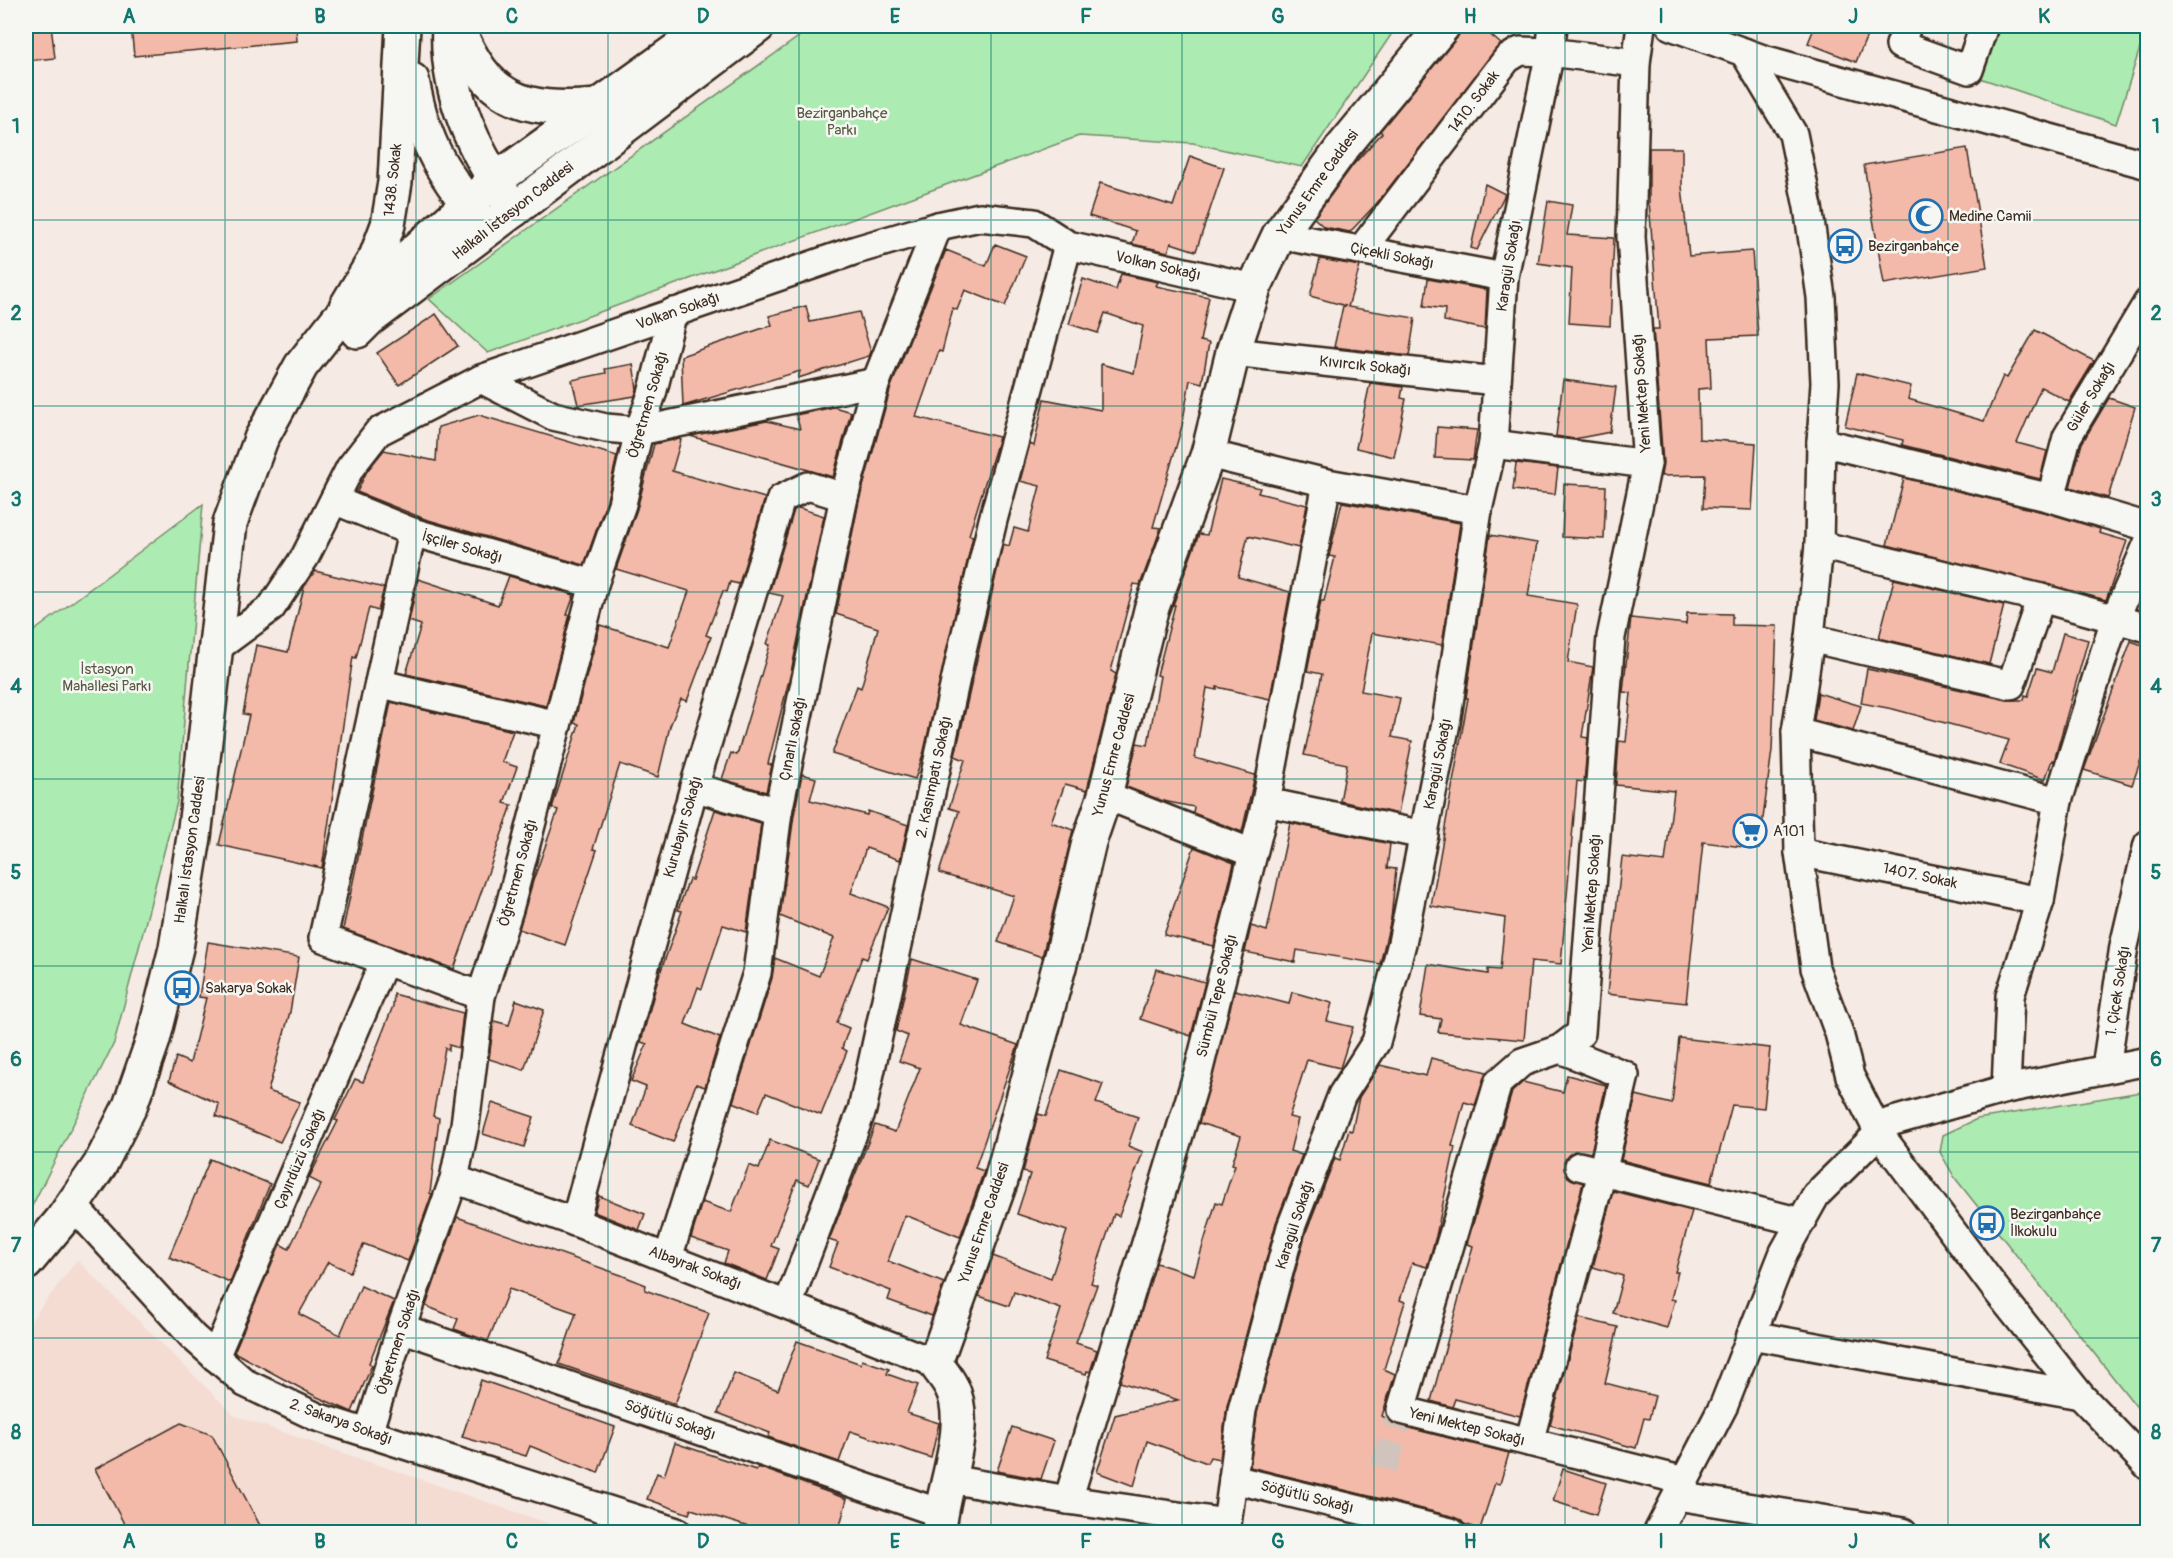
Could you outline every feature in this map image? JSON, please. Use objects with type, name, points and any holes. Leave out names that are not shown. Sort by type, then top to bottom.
[{"type":"street","points":[[449,26],[447,49],[452,84],[461,113],[494,181],[501,220]]},
{"type":"street","points":[[457,26],[475,65],[492,86],[512,97],[538,106],[566,109],[597,106]]},
{"type":"street","name":"Halkalı İstasyon Caddesi","points":[[26,1263],[62,1220],[100,1165],[130,1106],[159,1017],[176,948],[195,827],[230,523],[261,439],[301,366],[338,320],[494,181],[710,26]]},
{"type":"street","name":"Halkalı İstasyon Caddesi","points":[[279,409],[369,319],[758,26]]},
{"type":"street","name":"Yunus Emre Caddesi","points":[[935,1363],[1001,1180],[1063,952],[1089,842],[1105,795],[1151,610],[1208,454],[1233,352],[1254,288],[1279,236],[1343,147],[1443,26]]},
{"type":"street","name":"Yeni Mektep Sokağı","points":[[1641,26],[1636,63],[1631,237],[1647,464],[1611,638],[1581,1034],[1560,1049],[1521,1062],[1498,1083],[1401,1410],[1529,1443],[1681,1489],[1904,1533]]},
{"type":"street","points":[[1671,26],[1744,52],[2148,165]]},
{"type":"street","points":[[1907,26],[1900,45],[1969,70],[1984,26]]},
{"type":"street","name":"1438. Sokak","points":[[403,27],[419,118],[431,151],[446,178],[468,205],[501,220]]},
{"type":"street","name":"1438. Sokak","points":[[338,320],[376,257],[388,225],[395,182],[403,27]]},
{"type":"street","name":"1410. Sokak","points":[[1361,250],[1507,59],[1520,51],[1551,39],[1636,63]]},
{"type":"street","name":"Karagül Sokağı","points":[[1226,1528],[1242,1410],[1291,1227],[1342,1095],[1376,1042],[1402,943],[1446,723],[1479,510],[1493,444],[1504,277],[1551,39]]},
{"type":"street","points":[[1744,52],[1793,134],[1808,207],[1821,297],[1826,383],[1821,442],[1819,545],[1810,638],[1796,732],[1799,852],[1815,968],[1839,1033],[1850,1076],[1879,1133],[1994,1287],[2080,1395],[2148,1466]]},
{"type":"street","name":"Volkan Sokağı","points":[[214,650],[271,608],[305,557],[350,468],[378,432],[481,379],[673,312],[856,249],[980,217],[1034,223],[1068,245],[1254,288]]},
{"type":"street","name":"Çınarlı sokağı","points":[[668,1258],[757,973],[778,812],[844,497],[876,382],[938,226]]},
{"type":"street","name":"Çiçekli Sokağı","points":[[1279,236],[1504,277]]},
{"type":"street","name":"2. Kasımpatı Sokağı","points":[[788,1304],[862,1110],[967,628],[993,519],[1068,245]]},
{"type":"street","name":"Güler Sokağı","points":[[2051,498],[2067,437],[2148,302]]},
{"type":"street","name":"Öğretmen Sokağı","points":[[368,1433],[401,1328],[454,1179],[465,1125],[481,996],[509,909],[594,584],[622,504],[639,431],[652,394],[673,312]]},
{"type":"street","name":"Kıvırcık Sokağı","points":[[1233,352],[1496,381]]},
{"type":"street","points":[[481,379],[553,416],[606,428],[639,431],[876,382]]},
{"type":"street","points":[[1821,442],[2051,498],[2148,527]]},
{"type":"street","points":[[1493,444],[1647,464]]},
{"type":"street","points":[[1208,454],[1327,483],[1479,510]]},
{"type":"street","name":"Sümbül Tepe Sokağı","points":[[1068,1500],[1199,1069],[1266,802],[1327,483]]},
{"type":"street","name":"Kurubayır Sokağı","points":[[575,1222],[694,787],[780,499],[808,486],[844,497]]},
{"type":"street","name":"İşçiler Sokağı","points":[[334,500],[412,532],[594,584]]},
{"type":"street","points":[[412,532],[323,938],[481,996]]},
{"type":"street","points":[[2006,1089],[2010,996],[2040,901],[2058,801],[2115,619],[2148,543]]},
{"type":"street","points":[[1819,545],[2041,598],[2148,628]]},
{"type":"street","points":[[1810,638],[2011,685],[2041,598]]},
{"type":"street","points":[[379,683],[431,698],[501,710],[557,725]]},
{"type":"street","points":[[1796,732],[2058,801]]},
{"type":"street","points":[[694,787],[778,812]]},
{"type":"street","points":[[1105,795],[1252,853]]},
{"type":"street","points":[[1266,802],[1424,835]]},
{"type":"street","name":"1. Çiçek Sokağı","points":[[2106,1068],[2124,946],[2148,844]]},
{"type":"street","name":"1407. Sokak","points":[[1799,852],[2040,901]]},
{"type":"street","name":"Çayırdüzü Sokağı","points":[[215,1356],[384,962]]},
{"type":"street","points":[[1529,1443],[1590,1169],[1625,1075],[1560,1049]]},
{"type":"street","points":[[1658,1533],[1724,1405],[1784,1252],[1816,1195],[1890,1122],[2006,1089],[2148,1061]]},
{"type":"street","points":[[1590,1169],[1801,1222]]},
{"type":"street","name":"Albayrak Sokağı","points":[[454,1179],[575,1222],[935,1363]]},
{"type":"street","name":"2. Sakarya Sokağı","points":[[72,1204],[193,1337],[245,1383],[317,1417],[677,1533]]},
{"type":"street","name":"Söğütlü Sokağı","points":[[401,1328],[940,1523]]},
{"type":"street","points":[[1752,1335],[2080,1395]]},
{"type":"street","points":[[935,1363],[952,1387],[959,1416],[940,1523]]},
{"type":"street","points":[[949,1479],[1226,1528]]},
{"type":"street","name":"Söğütlü Sokağı","points":[[1233,1479],[1451,1533]]},
{"type":"shaded area","points":[[77,1260],[235,1416],[574,1532],[26,1532],[26,1327]]},
{"type":"green space","name":"Bezirganbahçe Parkı","points":[[814,26],[1397,26],[1302,167],[1193,143],[1079,136],[488,353],[429,299]]},
{"type":"green space","points":[[1998,26],[2147,26],[2116,124],[1980,78]]},
{"type":"green space","name":"İstasyon Mahallesi Parkı","points":[[203,504],[177,802],[114,1043],[26,1218],[26,637]]},
{"type":"green space","points":[[2148,1091],[2147,1420],[1955,1178],[1940,1152],[1943,1135],[1977,1119]]},
{"type":"building","points":[[26,26],[51,26],[55,58],[26,61]]},
{"type":"building","points":[[131,26],[296,26],[297,41],[134,56]]},
{"type":"building","points":[[1461,26],[1480,26],[1501,44],[1377,203],[1350,232],[1324,227],[1314,218],[1353,165],[1382,133],[1380,131],[1457,38]]},
{"type":"building","points":[[1815,26],[1871,26],[1856,62],[1808,43]]},
{"type":"building","points":[[1649,148],[1682,148],[1682,186],[1689,256],[1752,251],[1758,336],[1709,338],[1711,388],[1698,389],[1699,439],[1756,443],[1752,510],[1703,508],[1705,475],[1661,476],[1663,463],[1653,329],[1659,329],[1649,201]]},
{"type":"building","name":"Medine Camii","points":[[1967,148],[1987,267],[1884,284],[1864,165]]},
{"type":"building","points":[[1190,156],[1224,168],[1196,251],[1171,243],[1168,252],[1132,244],[1136,231],[1089,216],[1100,183],[1173,206]]},
{"type":"building","points":[[1485,184],[1505,194],[1477,250],[1471,248]]},
{"type":"building","points":[[1548,201],[1572,205],[1567,235],[1614,238],[1610,326],[1569,323],[1572,268],[1538,263]]},
{"type":"building","points":[[995,244],[1026,256],[1005,306],[965,290],[957,310],[953,308],[942,352],[939,351],[916,417],[999,437],[969,535],[973,536],[924,751],[915,779],[832,754],[857,686],[861,688],[878,628],[836,614],[859,501],[891,387],[946,250],[986,266]]},
{"type":"building","points":[[1320,259],[1360,266],[1348,307],[1415,318],[1409,356],[1334,347],[1343,306],[1346,306],[1310,296]]},
{"type":"building","points":[[1121,274],[1158,282],[1156,286],[1209,297],[1200,341],[1209,343],[1202,383],[1190,380],[1182,426],[1153,527],[1161,528],[1140,585],[1134,584],[1111,671],[1116,674],[1087,790],[1065,784],[1051,822],[1073,830],[1042,957],[998,942],[1014,896],[939,873],[959,811],[949,808],[965,760],[955,756],[1003,544],[1009,546],[1014,528],[1028,532],[1040,486],[1020,481],[1030,444],[1034,446],[1044,399],[1101,410],[1101,364],[1134,373],[1143,326],[1105,313],[1098,333],[1069,324],[1083,279],[1116,290]]},
{"type":"building","points":[[1428,279],[1487,290],[1485,329],[1444,321],[1445,309],[1424,306]]},
{"type":"building","points":[[806,306],[810,322],[859,312],[871,352],[869,356],[798,378],[800,371],[683,406],[681,356],[772,325],[769,316]]},
{"type":"building","points":[[436,314],[458,346],[399,385],[377,353]]},
{"type":"building","points":[[2035,330],[2094,361],[2069,402],[2041,387],[2017,443],[2047,451],[2040,479],[1902,445],[1903,440],[1845,426],[1857,373],[1911,386],[1908,399],[1984,421],[2003,376],[2007,378]]},
{"type":"building","points":[[633,364],[637,389],[635,396],[578,405],[572,380],[606,373],[605,369]]},
{"type":"building","points":[[1563,380],[1616,387],[1610,432],[1574,439],[1556,436]]},
{"type":"building","points":[[1370,383],[1403,387],[1401,398],[1406,399],[1394,457],[1356,448]]},
{"type":"building","points":[[2109,398],[2135,407],[2108,498],[2070,487],[2082,443]]},
{"type":"building","points":[[834,407],[851,412],[833,477],[690,436],[767,421],[800,429],[796,415]]},
{"type":"building","points":[[479,415],[617,456],[607,500],[584,565],[425,519],[357,492],[367,471],[384,450],[436,461],[438,427]]},
{"type":"building","points":[[1437,427],[1477,430],[1473,460],[1435,458]]},
{"type":"building","points":[[681,440],[672,471],[765,498],[739,584],[730,582],[727,592],[723,591],[706,635],[711,637],[687,701],[681,699],[670,726],[658,777],[620,764],[593,849],[597,850],[565,945],[519,929],[558,810],[552,808],[579,724],[574,723],[600,625],[669,647],[689,591],[616,569],[637,509],[654,444]]},
{"type":"building","points":[[1516,463],[1558,468],[1555,494],[1513,490]]},
{"type":"building","points":[[1904,478],[2047,513],[2100,529],[2099,533],[2127,541],[2106,600],[1887,545]]},
{"type":"building","points":[[1221,479],[1260,488],[1258,493],[1307,505],[1299,548],[1248,536],[1238,577],[1290,592],[1270,699],[1217,687],[1217,690],[1207,688],[1195,758],[1255,775],[1242,832],[1193,813],[1194,807],[1163,801],[1126,787],[1137,743],[1148,745],[1160,676],[1157,675],[1175,605],[1173,605],[1199,534],[1207,535]]},
{"type":"building","points":[[1564,484],[1606,486],[1604,539],[1562,537]]},
{"type":"building","points":[[1342,502],[1460,523],[1442,645],[1372,633],[1361,691],[1400,698],[1392,737],[1412,741],[1398,814],[1340,801],[1347,764],[1304,755],[1322,674],[1307,671],[1321,601],[1324,601],[1335,557],[1329,556]]},
{"type":"building","points":[[799,508],[824,516],[791,672],[768,764],[772,765],[766,792],[722,779],[731,753],[737,755],[770,645],[767,644],[783,596],[769,593],[794,510]]},
{"type":"building","points":[[1490,535],[1537,543],[1528,596],[1577,604],[1568,662],[1593,667],[1582,737],[1588,738],[1584,782],[1577,781],[1561,964],[1531,961],[1524,1040],[1438,1032],[1441,1019],[1420,1016],[1428,964],[1488,974],[1488,969],[1500,970],[1505,918],[1431,906],[1468,698],[1466,698]]},
{"type":"building","points":[[315,571],[384,588],[378,611],[369,608],[356,658],[353,657],[322,868],[219,845],[249,715],[243,714],[256,645],[288,652],[304,587]]},
{"type":"building","points":[[509,576],[574,595],[567,615],[570,615],[546,706],[406,674],[421,625],[409,621],[418,579],[498,605]]},
{"type":"building","points":[[1894,579],[2004,605],[1989,664],[1879,638]]},
{"type":"building","points":[[1687,613],[1732,614],[1732,625],[1777,626],[1772,750],[1759,849],[1703,842],[1686,1003],[1607,994],[1622,857],[1665,862],[1674,791],[1616,785],[1619,741],[1626,742],[1631,693],[1623,692],[1631,618],[1686,624]]},
{"type":"building","points":[[2063,633],[2088,640],[2054,761],[2052,760],[2045,780],[2000,764],[2009,740],[1893,709],[1861,703],[1867,669],[2007,700],[2024,700],[2025,695],[2028,696],[2037,668],[2052,672]]},
{"type":"building","points":[[2131,641],[2148,647],[2148,739],[2132,785],[2084,770]]},
{"type":"building","points":[[1818,693],[1861,706],[1853,731],[1814,720]]},
{"type":"building","points":[[391,702],[513,731],[502,762],[517,767],[504,803],[512,805],[454,969],[343,929]]},
{"type":"building","points":[[802,774],[816,778],[810,800],[867,815],[868,811],[908,825],[900,860],[866,848],[851,893],[888,907],[867,959],[862,957],[837,1023],[849,1028],[842,1048],[847,1051],[821,1115],[766,1093],[758,1112],[733,1102],[772,978],[775,958],[819,976],[834,938],[780,916]]},
{"type":"building","points":[[715,810],[761,823],[746,932],[723,925],[702,989],[698,987],[685,1024],[720,1038],[705,1087],[696,1084],[673,1142],[632,1126],[646,1087],[631,1081],[647,1044],[641,1042],[658,979],[682,911],[678,910],[689,879],[692,880]]},
{"type":"building","points":[[1290,823],[1390,844],[1387,868],[1396,869],[1391,919],[1380,964],[1297,950],[1295,962],[1245,952],[1251,926],[1267,931]]},
{"type":"building","points":[[1194,847],[1234,863],[1214,946],[1164,935]]},
{"type":"building","points":[[208,942],[299,957],[290,1012],[268,1091],[300,1102],[280,1142],[216,1116],[219,1104],[169,1081],[176,1057],[190,1063],[206,998],[199,997]]},
{"type":"building","points":[[912,959],[977,980],[961,1025],[1018,1045],[975,1168],[984,1171],[960,1237],[905,1215],[888,1261],[944,1283],[932,1316],[888,1300],[891,1291],[829,1267],[838,1243],[829,1240],[875,1125],[895,1132],[920,1068],[899,1061],[908,1036],[896,1031]]},
{"type":"building","points":[[1156,969],[1205,982],[1191,1036],[1140,1019]]},
{"type":"building","points":[[1235,990],[1289,1004],[1292,992],[1332,1003],[1327,1021],[1353,1027],[1340,1068],[1307,1060],[1289,1117],[1298,1119],[1290,1151],[1302,1155],[1276,1223],[1227,1406],[1220,1459],[1210,1457],[1207,1463],[1147,1441],[1134,1486],[1097,1472],[1115,1415],[1178,1400],[1120,1382],[1156,1263],[1194,1275],[1216,1202],[1222,1204],[1235,1165],[1232,1164],[1241,1136],[1199,1123]]},
{"type":"building","points":[[394,994],[463,1013],[459,1048],[449,1045],[449,1050],[445,1048],[433,1116],[439,1118],[430,1193],[432,1194],[408,1261],[364,1244],[350,1272],[328,1262],[299,1314],[340,1335],[361,1286],[394,1301],[369,1363],[372,1365],[352,1412],[315,1396],[234,1352],[280,1244],[289,1249],[321,1184],[309,1178],[338,1121],[335,1120],[355,1079],[363,1082],[393,1006]]},
{"type":"building","points":[[516,1000],[544,1010],[524,1070],[489,1059],[494,1021],[509,1025]]},
{"type":"building","points":[[1679,1038],[1770,1048],[1764,1108],[1732,1105],[1711,1183],[1621,1160],[1636,1095],[1672,1104]]},
{"type":"building","points":[[1431,1058],[1487,1072],[1475,1105],[1464,1102],[1452,1146],[1455,1147],[1427,1267],[1412,1263],[1400,1300],[1405,1302],[1384,1369],[1395,1374],[1382,1416],[1397,1425],[1509,1453],[1500,1484],[1495,1483],[1480,1529],[1464,1524],[1455,1517],[1250,1467],[1257,1413],[1306,1232],[1335,1158],[1340,1160],[1349,1130],[1352,1131],[1359,1097],[1380,1065],[1426,1076]]},
{"type":"building","points":[[1061,1070],[1103,1084],[1096,1103],[1138,1117],[1128,1146],[1143,1152],[1119,1216],[1114,1214],[1091,1283],[1097,1285],[1076,1343],[1097,1350],[1090,1372],[1087,1371],[1086,1374],[1044,1361],[1061,1309],[1014,1292],[1009,1306],[979,1296],[993,1256],[1051,1278],[1067,1231],[1017,1214],[1030,1174],[1023,1172],[1038,1114],[1046,1116]]},
{"type":"building","points":[[1567,1075],[1606,1085],[1591,1153],[1574,1151],[1564,1162],[1568,1177],[1583,1183],[1520,1416],[1455,1399],[1452,1407],[1431,1401],[1473,1246],[1467,1244],[1512,1092],[1523,1082],[1563,1092]]},
{"type":"building","points":[[492,1103],[534,1117],[524,1147],[483,1134]]},
{"type":"building","points":[[770,1140],[819,1159],[809,1185],[797,1180],[771,1246],[779,1249],[767,1280],[724,1263],[728,1251],[691,1238],[702,1202],[731,1212],[749,1165],[759,1169]]},
{"type":"building","points":[[210,1159],[270,1184],[230,1282],[169,1257]]},
{"type":"building","points":[[1613,1191],[1692,1211],[1675,1272],[1678,1272],[1671,1299],[1675,1300],[1667,1328],[1613,1313],[1623,1276],[1593,1267]]},
{"type":"building","points":[[599,1196],[645,1214],[639,1230],[594,1212]]},
{"type":"building","points":[[457,1217],[621,1275],[646,1285],[645,1290],[709,1313],[675,1404],[559,1364],[576,1313],[509,1289],[488,1341],[454,1329],[458,1319],[426,1306]]},
{"type":"building","points":[[1579,1318],[1618,1327],[1605,1383],[1655,1396],[1649,1419],[1644,1418],[1636,1448],[1550,1425]]},
{"type":"building","points":[[797,1341],[861,1364],[862,1360],[889,1369],[887,1374],[918,1385],[907,1413],[939,1423],[931,1458],[850,1431],[839,1462],[768,1437],[770,1433],[718,1413],[734,1373],[778,1390]]},
{"type":"building","points":[[481,1380],[615,1427],[598,1473],[530,1446],[526,1456],[462,1437]]},
{"type":"building","points":[[181,1423],[212,1435],[264,1533],[129,1533],[95,1469]]},
{"type":"building","points":[[1012,1427],[1054,1441],[1041,1479],[997,1471]]},
{"type":"building","points":[[675,1443],[756,1470],[758,1467],[847,1499],[838,1533],[768,1533],[691,1509],[689,1514],[647,1499],[657,1473],[664,1476]]},
{"type":"building","points":[[1563,1469],[1606,1483],[1596,1515],[1553,1501]]},
{"type":"tunnel","points":[[1384,1468],[1401,1410]]},
{"type":"place","name":"Medine Camii","points":[[1926,216]]},
{"type":"place","name":"Bezirganbahçe","points":[[1845,246]]},
{"type":"place","name":"A101","points":[[1750,831]]},
{"type":"place","name":"Sakarya Sokak","points":[[182,988]]},
{"type":"place","name":"Bezirganbahçe İlkokulu","points":[[1987,1223]]}]
